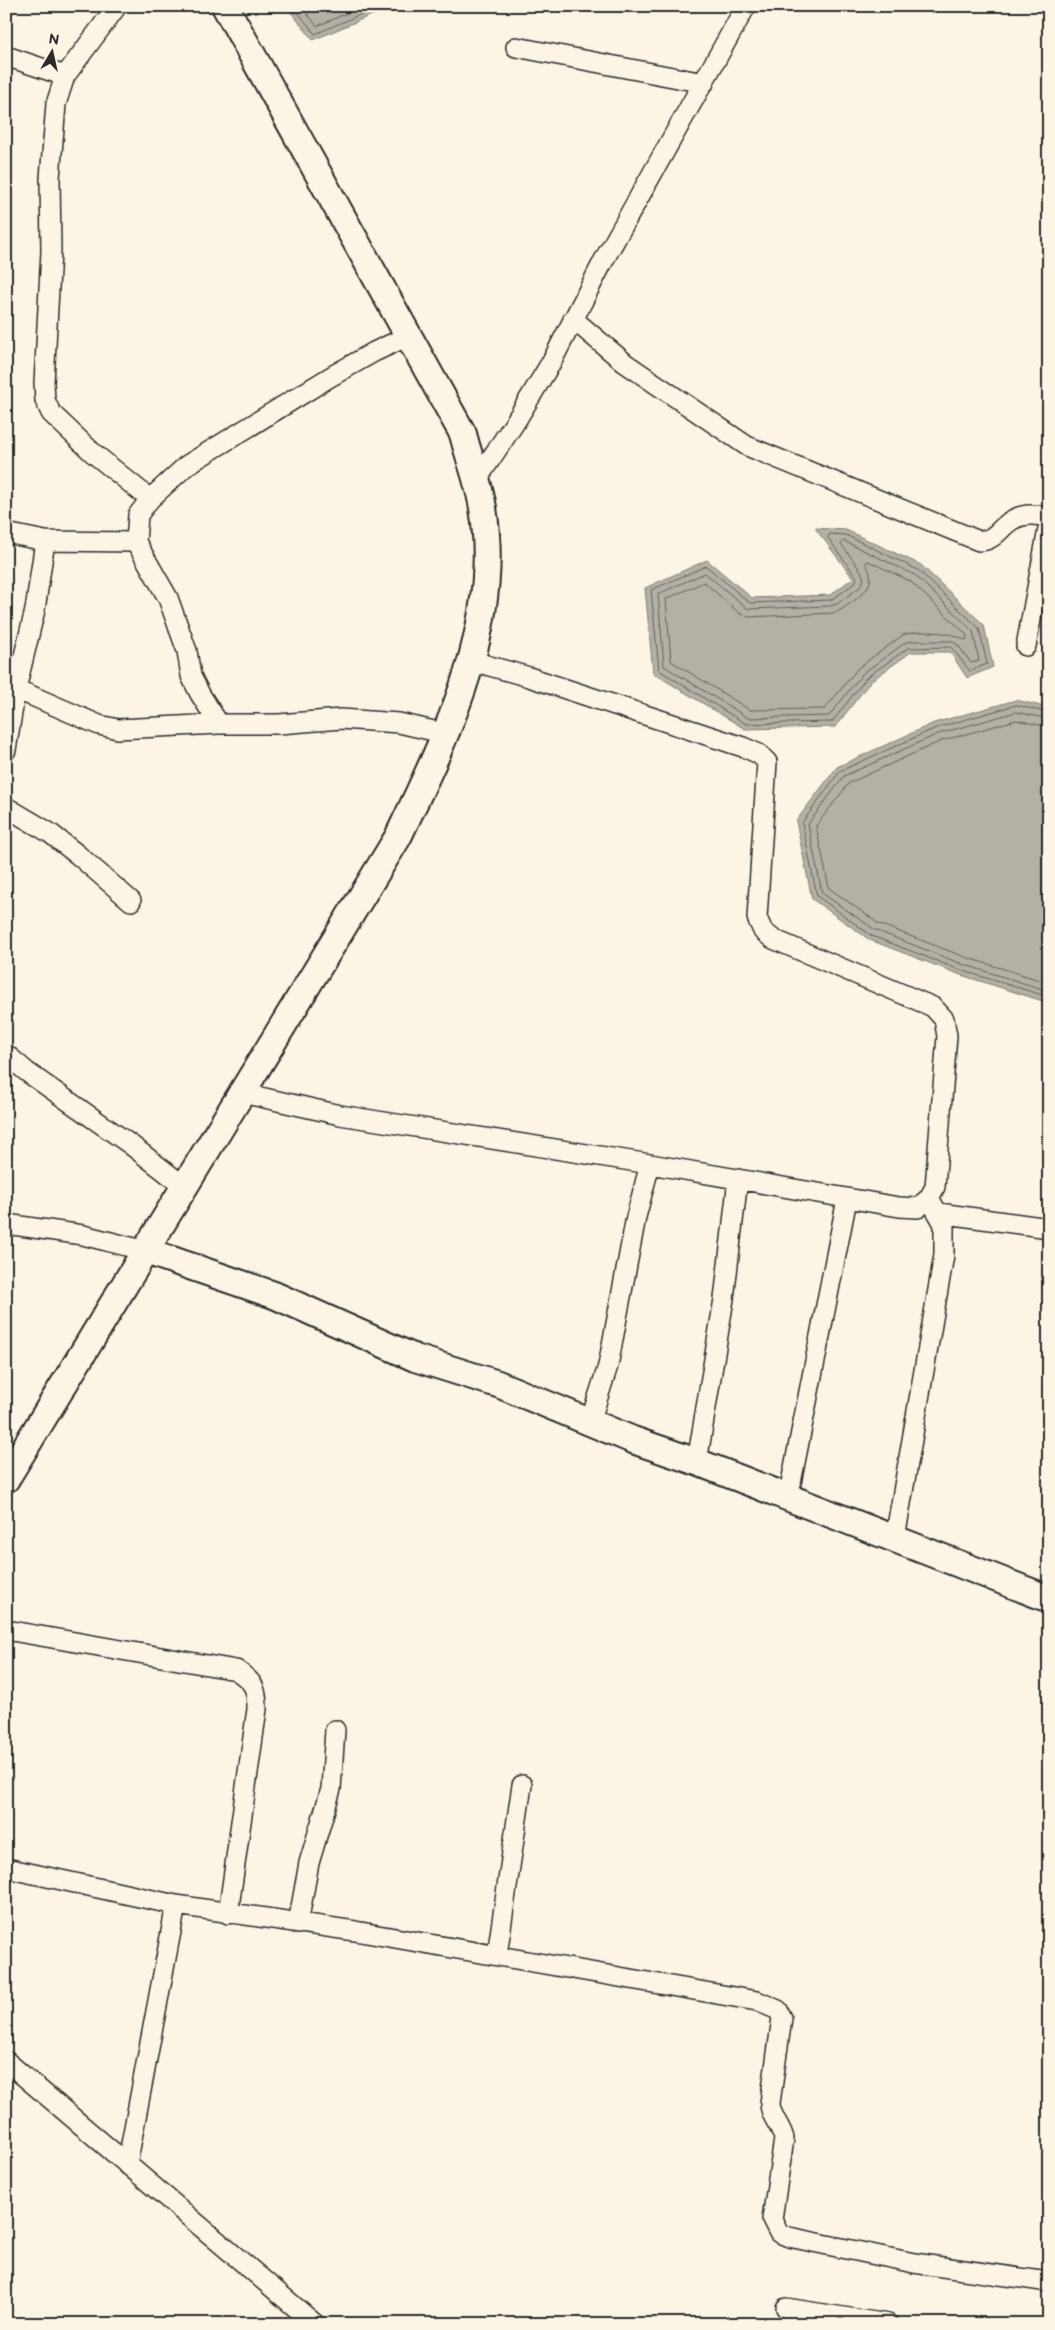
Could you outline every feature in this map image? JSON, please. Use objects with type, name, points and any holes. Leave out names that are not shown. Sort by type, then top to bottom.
[{"type":"main road","points":[[6,1479],[398,837],[447,734],[472,661],[487,571],[483,508],[463,434],[225,6]]},
{"type":"main road","points":[[146,1251],[274,1295],[415,1358],[498,1384],[633,1440],[697,1462],[1049,1599]]},
{"type":"street","points":[[118,6],[65,76],[56,104],[50,178],[51,251],[44,383],[45,400],[51,413],[92,452],[150,499]]},
{"type":"street","points":[[476,481],[547,368],[610,250],[746,6]]},
{"type":"street","points":[[516,47],[704,83]]},
{"type":"street","points":[[6,56],[65,76]]},
{"type":"street","points":[[573,319],[625,363],[747,446],[979,541],[988,541],[1013,519],[1033,514],[1049,517]]},
{"type":"street","points":[[219,724],[191,676],[187,651],[168,598],[136,542],[138,515],[150,499],[188,465],[330,377],[374,352],[408,336]]},
{"type":"street","points":[[1026,646],[1049,524]]},
{"type":"street","points":[[6,532],[45,541],[136,542]]},
{"type":"street","points":[[6,750],[16,689],[35,610],[45,541]]},
{"type":"street","points":[[472,661],[529,677],[743,747],[759,754],[766,762],[757,918],[763,931],[773,939],[933,1007],[944,1019],[948,1036],[934,1187],[934,1205],[944,1224],[944,1255],[895,1538]]},
{"type":"street","points":[[16,689],[99,724],[118,729],[219,724],[279,724],[341,719],[399,723],[447,734]]},
{"type":"street","points":[[6,807],[78,854],[131,901]]},
{"type":"street","points":[[6,1054],[27,1072],[131,1145],[185,1187]]},
{"type":"street","points":[[242,1093],[349,1116],[650,1164],[899,1207],[918,1208],[934,1205],[1049,1228]]},
{"type":"street","points":[[590,1422],[608,1366],[626,1281],[636,1217],[650,1164]]},
{"type":"street","points":[[697,1462],[720,1326],[738,1180]]},
{"type":"street","points":[[788,1498],[847,1199]]},
{"type":"street","points":[[6,1224],[83,1235],[146,1251]]},
{"type":"street","points":[[6,1630],[236,1670],[252,1682],[257,1692],[257,1709],[228,1914]]},
{"type":"street","points":[[298,1924],[309,1863],[331,1788],[335,1730]]},
{"type":"street","points":[[497,1955],[522,1785]]},
{"type":"street","points":[[6,1868],[176,1905],[355,1931],[757,2001],[778,2010],[782,2026],[770,2109],[783,2132],[784,2139],[772,2219],[779,2233],[789,2237],[914,2263],[1049,2282]]},
{"type":"street","points":[[127,2165],[176,1905]]},
{"type":"street","points":[[6,2061],[315,2324]]},
{"type":"street","points":[[786,2308],[888,2324]]},
{"type":"water","points":[[286,6],[393,6],[313,40]]},
{"type":"water","points":[[815,528],[846,530],[921,565],[984,625],[993,667],[967,678],[950,652],[911,652],[871,681],[835,727],[745,729],[653,673],[645,588],[707,560],[752,598],[830,595],[853,578]]},
{"type":"water","points":[[1016,700],[1049,708],[1049,1003],[958,974],[870,940],[812,899],[796,821],[837,767],[934,723]]}]
